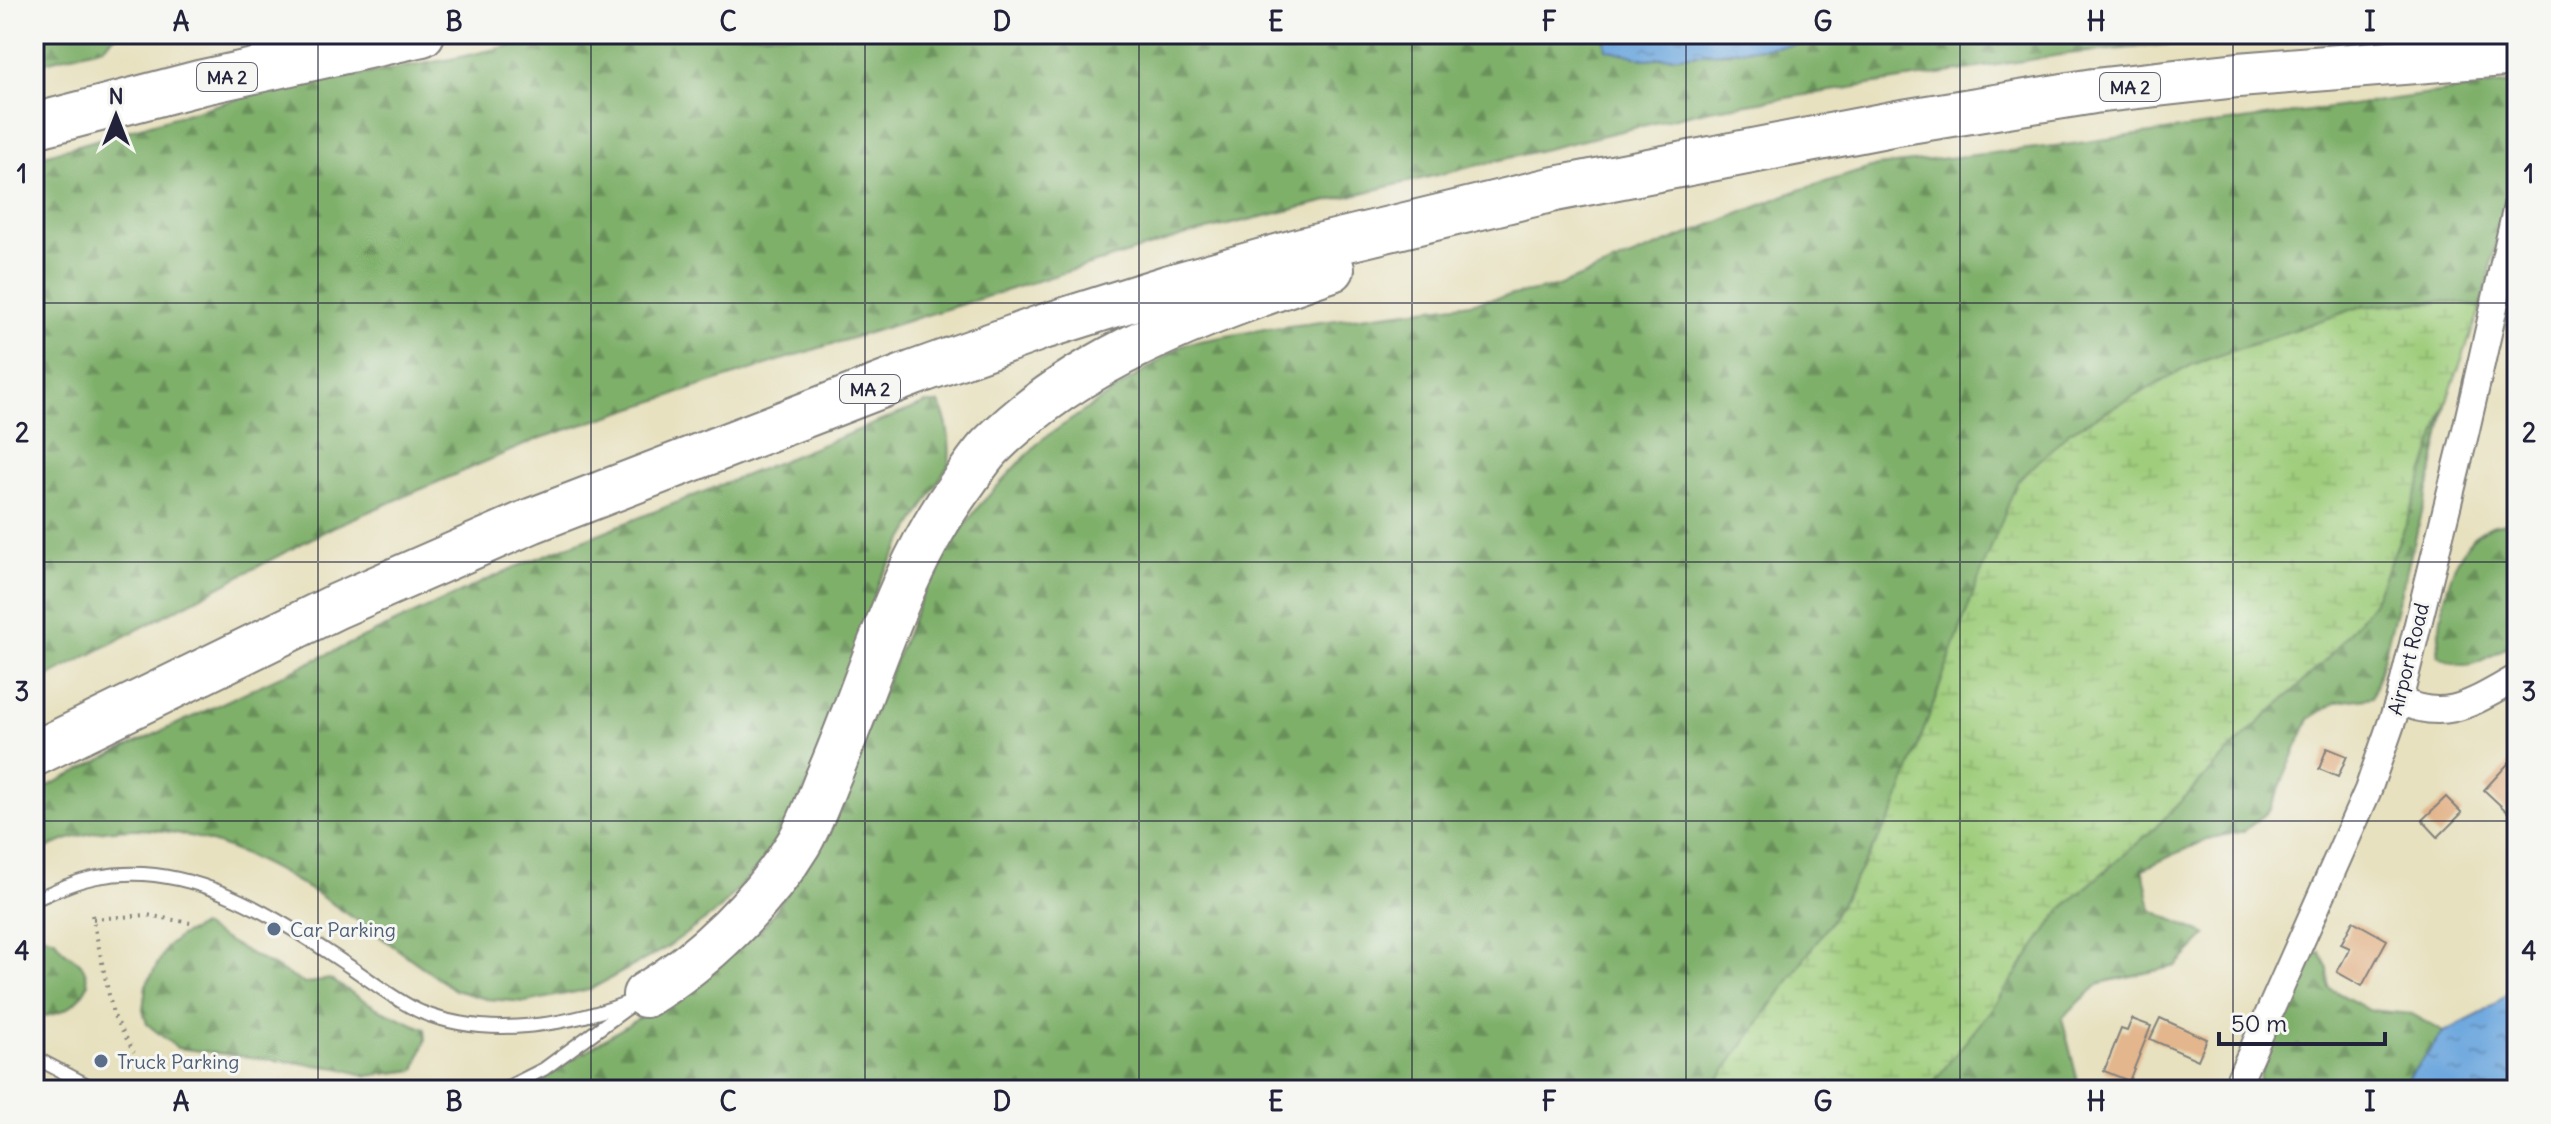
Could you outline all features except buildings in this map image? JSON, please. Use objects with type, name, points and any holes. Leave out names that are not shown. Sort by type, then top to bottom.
[{"type":"highway","name":"MA 2","points":[[34,126],[199,83],[422,34]]},
{"type":"highway","name":"MA 2","points":[[34,754],[305,621],[469,547],[914,373],[1040,328],[1170,287],[1419,220],[1579,184],[1855,130],[2094,91],[2238,75],[2515,53]]},
{"type":"highway","points":[[645,995],[667,982],[738,921],[801,840],[844,743],[894,606],[924,542],[954,494],[989,449],[1027,413],[1070,381],[1118,353],[1190,322],[1284,286],[1579,184]]},
{"type":"street","name":"Airport Road","points":[[2235,1090],[2368,790],[2399,701],[2517,206]]},
{"type":"street","points":[[2399,701],[2414,708],[2457,710],[2517,678]]},
{"type":"lane","points":[[34,900],[71,884],[98,877],[131,874],[189,881],[220,890],[258,910],[419,1011],[453,1022],[514,1026],[547,1022],[612,1009],[645,995]]},
{"type":"lane","points":[[502,1090],[544,1069],[645,995]]},
{"type":"lane","points":[[34,1057],[97,1090]]},
{"type":"path","points":[[134,1052],[113,1014],[93,917],[147,915],[196,924]]},
{"type":"green space","points":[[34,34],[117,34],[103,47],[34,65]]},
{"type":"green space","points":[[564,34],[1610,34],[1605,40],[1646,59],[1876,34],[2277,34],[2067,54],[1709,110],[1190,234],[800,354],[538,439],[333,527],[34,684],[34,158],[257,93],[451,59]]},
{"type":"green space","points":[[2517,82],[2517,151],[2481,307],[2442,301],[2360,307],[2192,365],[2070,431],[1976,586],[1895,810],[1830,923],[1711,1090],[523,1090],[692,985],[765,925],[820,844],[932,571],[979,506],[1041,440],[1184,344],[1265,329],[1464,304],[1555,287],[1796,191],[1877,166],[2072,144]]},
{"type":"green space","points":[[2442,301],[2481,307],[2411,512],[2373,603],[2328,658],[2236,744],[2155,828],[2062,908],[1990,1011],[1927,1090],[1711,1090],[1830,923],[1895,810],[2017,482],[2070,431],[2192,365],[2360,307]]},
{"type":"green space","points":[[2447,400],[2431,479],[2373,697],[2337,702],[2309,719],[2270,810],[2244,831],[2207,839],[2143,869],[2151,910],[2207,935],[2176,966],[2100,983],[2062,1018],[2080,1090],[1927,1090],[1990,1011],[2062,908],[2155,828],[2236,744],[2328,658],[2373,603],[2411,512]]},
{"type":"green space","points":[[926,403],[939,403],[942,410],[950,448],[949,464],[880,580],[810,780],[773,850],[720,909],[666,948],[591,989],[526,1002],[486,999],[455,990],[309,889],[257,860],[203,840],[148,829],[91,833],[34,854],[34,793],[513,568]]},
{"type":"green space","points":[[2517,522],[2517,640],[2478,662],[2458,665],[2448,662],[2438,655],[2439,639],[2444,601],[2456,563],[2477,534],[2495,525]]},
{"type":"green space","points":[[201,926],[305,984],[329,979],[377,1008],[425,1029],[426,1039],[415,1070],[367,1076],[339,1068],[177,1048],[147,1024],[143,1010],[146,985],[167,947],[180,936]]},
{"type":"green space","points":[[34,933],[55,939],[64,951],[79,962],[86,975],[88,985],[78,999],[59,1013],[34,1016]]},
{"type":"green space","points":[[2320,952],[2328,969],[2329,988],[2369,1010],[2412,1014],[2444,1032],[2405,1082],[2403,1090],[2257,1090],[2262,1067],[2307,961]]},
{"type":"water","points":[[1610,34],[1876,34],[1646,59],[1606,49],[1605,40]]},
{"type":"water","points":[[2517,987],[2517,1090],[2403,1090],[2405,1082],[2444,1032],[2484,1012]]},
{"type":"place","name":"Car Parking","points":[[274,929]]},
{"type":"place","name":"Truck Parking","points":[[101,1061]]}]
